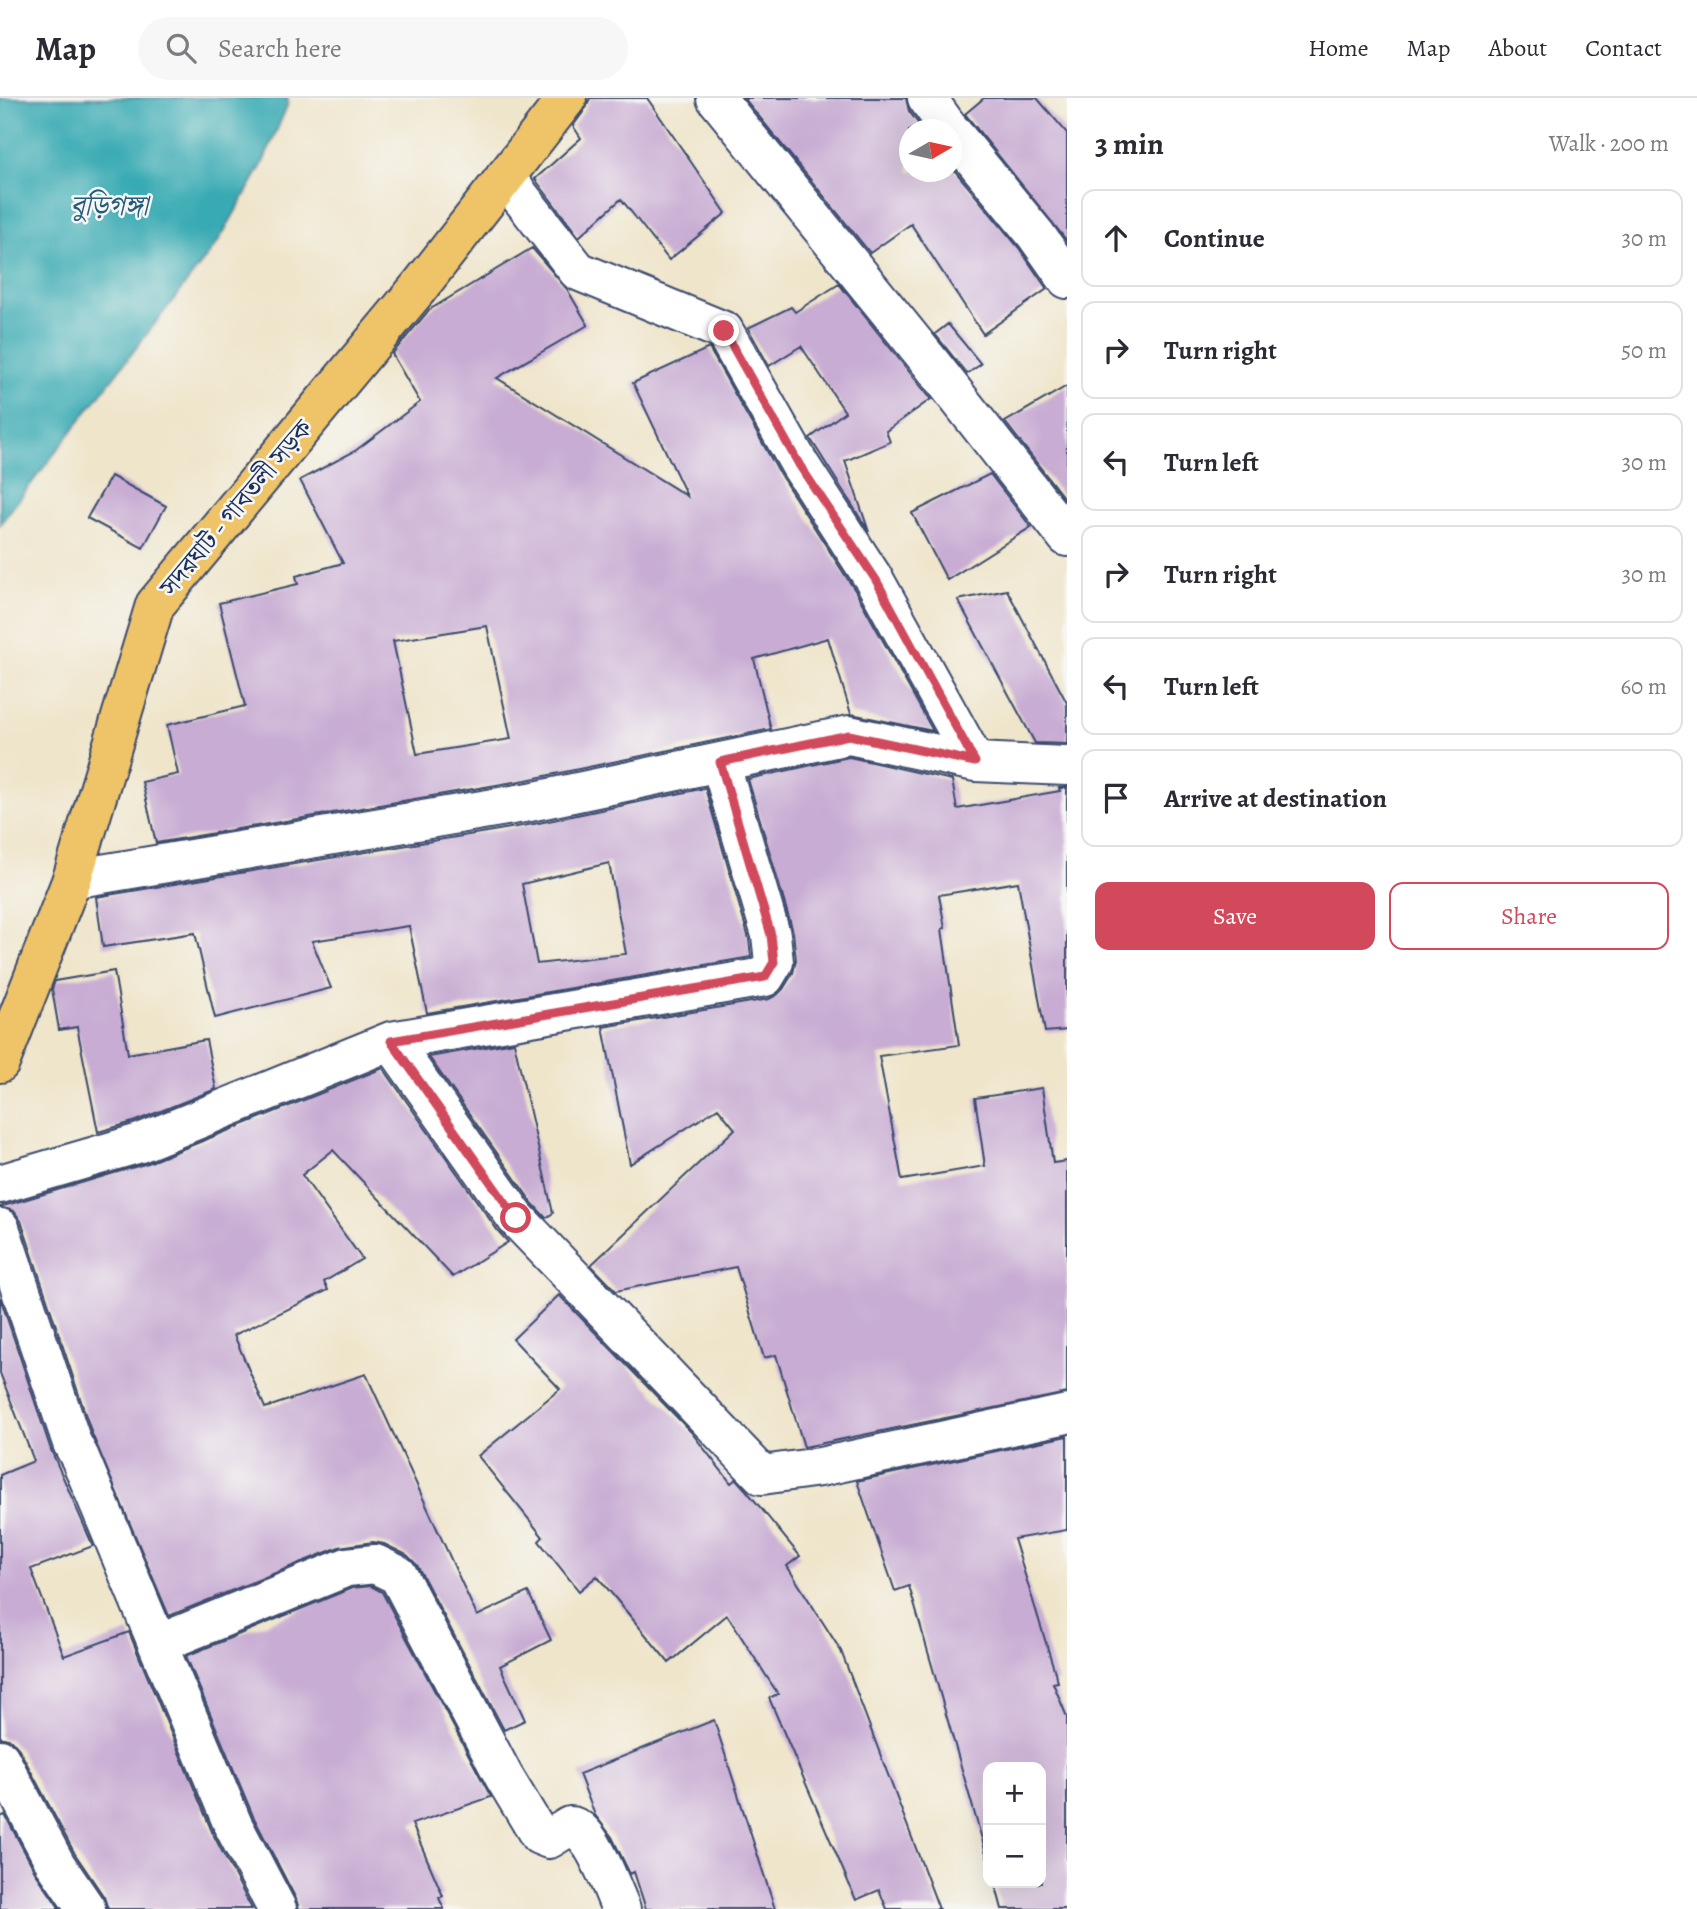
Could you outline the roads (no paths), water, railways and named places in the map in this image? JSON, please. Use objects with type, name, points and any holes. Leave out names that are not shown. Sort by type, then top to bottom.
[{"type":"highway","name":"সদরঘাট - গাবতলী সড়ক","points":[[0,1063],[72,879],[155,605],[420,286],[567,98]]},
{"type":"street","points":[[716,98],[1067,537]]},
{"type":"street","points":[[927,98],[943,119]]},
{"type":"street","points":[[962,144],[1036,235],[1067,279]]},
{"type":"street","points":[[505,177],[578,271],[724,331],[800,466],[876,580],[975,762]]},
{"type":"street","points":[[72,879],[530,802],[849,735],[975,762],[1067,766]]},
{"type":"street","points":[[0,1184],[140,1143],[391,1041],[765,977],[774,962],[771,935],[720,762]]},
{"type":"street","points":[[391,1041],[516,1218],[762,1475],[820,1466],[1067,1414]]},
{"type":"street","points":[[0,1228],[72,1443],[233,1825],[277,1909]]},
{"type":"street","points":[[158,1644],[347,1567],[375,1564],[398,1575],[504,1777],[538,1835],[549,1839],[570,1826],[579,1828],[588,1838],[621,1909]]},
{"type":"street","points":[[0,1759],[56,1864],[86,1909]]},
{"type":"water","name":"বুড়িগঙ্গা","points":[[0,98],[288,98],[262,165],[218,242],[0,524]]}]
